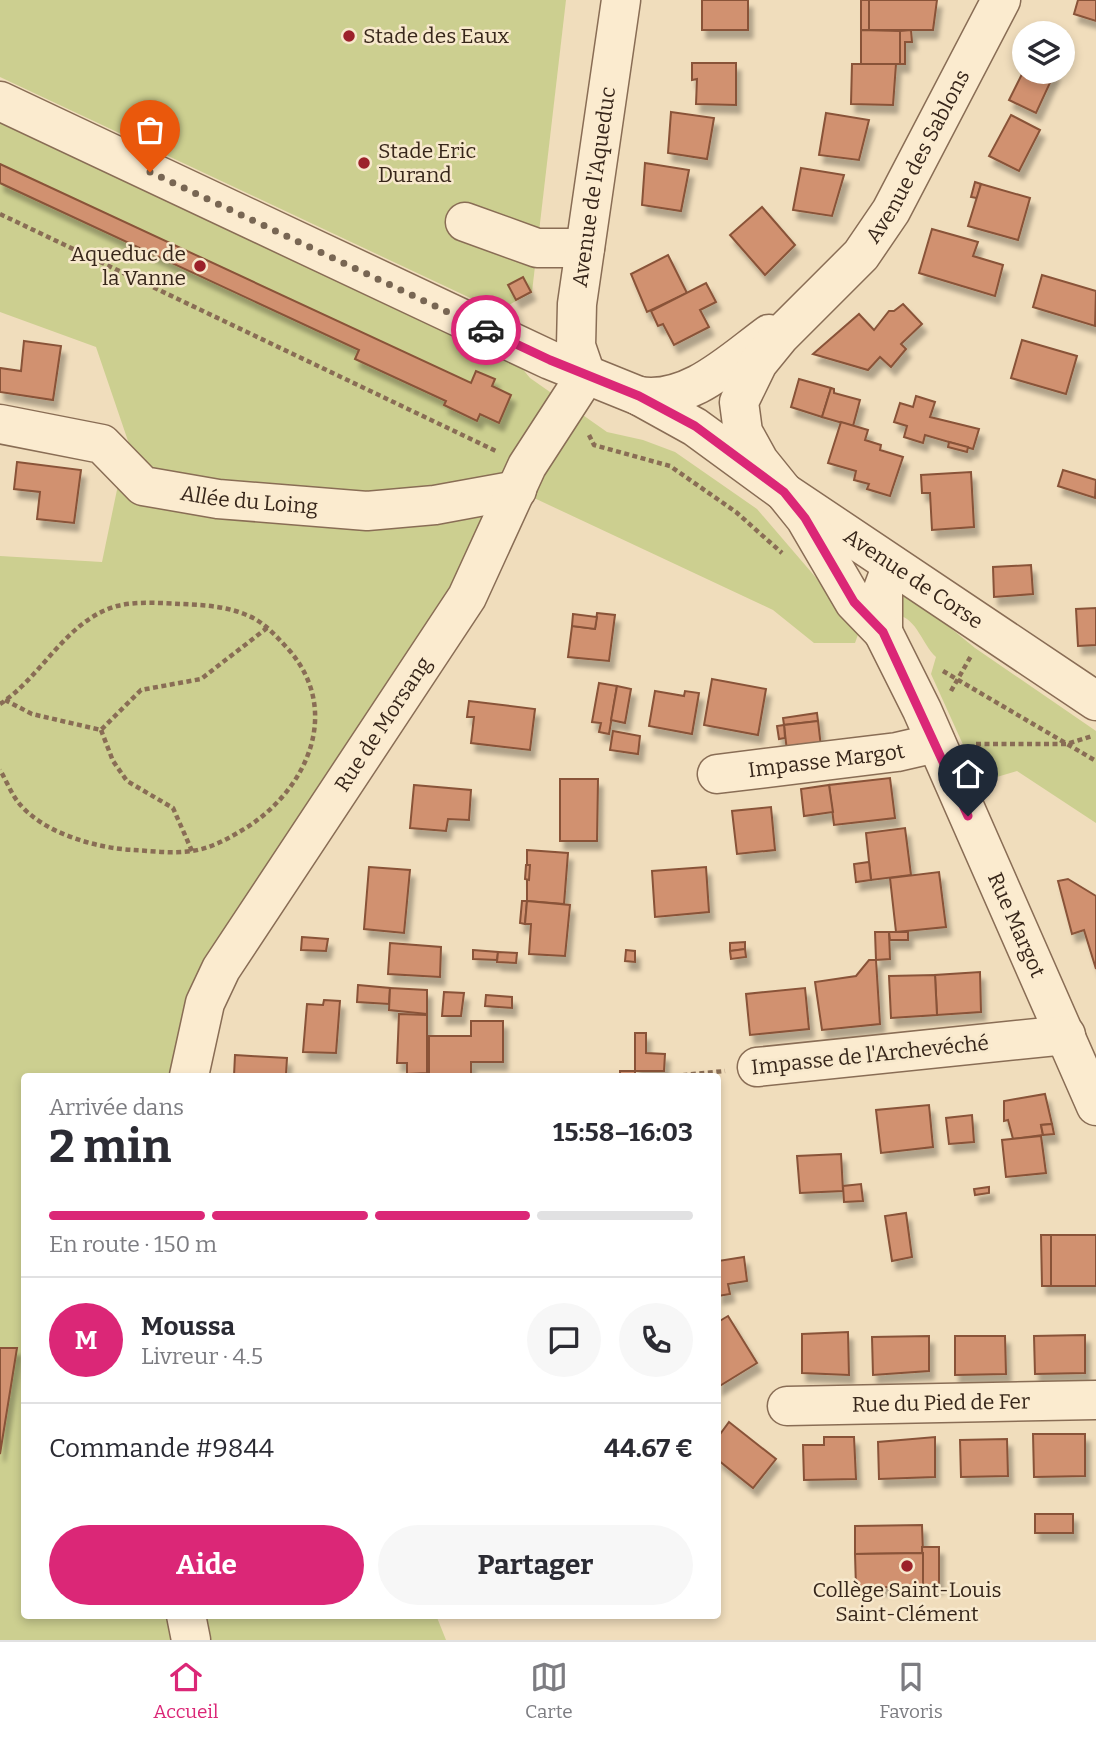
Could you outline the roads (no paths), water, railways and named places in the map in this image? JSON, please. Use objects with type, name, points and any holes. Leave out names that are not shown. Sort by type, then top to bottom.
[{"type":"street","name":"Avenue de l'Aqueduc","points":[[586,374],[576,346],[577,304],[621,0]]},
{"type":"street","name":"Avenue des Sablons","points":[[695,426],[721,420],[738,402],[758,363],[861,255],[891,211],[1002,0]]},
{"type":"street","name":"Avenue de Corse","points":[[0,101],[550,360],[639,396],[695,426],[784,492],[1096,701]]},
{"type":"street","points":[[465,222],[537,248],[585,248]]},
{"type":"street","name":"Avenue des Sablons","points":[[639,396],[654,398],[682,391],[710,377],[816,300]]},
{"type":"street","name":"Rue de Morsang","points":[[190,1073],[205,1003],[222,970],[467,597],[522,478],[586,374]]},
{"type":"street","points":[[738,402],[743,432],[759,461],[784,492]]},
{"type":"street","name":"Allée du Loing","points":[[0,424],[102,444],[143,486],[218,499],[367,511],[435,505],[522,478]]},
{"type":"street","name":"Rue Margot","points":[[784,492],[805,518],[854,602],[883,632],[929,727],[1096,1106]]},
{"type":"street","name":"Rue Margot","points":[[883,632],[883,589],[892,565]]},
{"type":"street","name":"Impasse Margot","points":[[717,774],[897,752],[929,727]]},
{"type":"street","name":"Impasse de l'Archevéché","points":[[757,1067],[1066,1035]]},
{"type":"street","name":"Rue du Pied de Fer","points":[[788,1406],[1096,1400]]},
{"type":"street","points":[[187,1619],[191,1640]]},
{"type":"place","name":"Stade des Eaux","points":[[349,36]]},
{"type":"place","name":"Stade Eric Durand","points":[[364,163]]},
{"type":"place","name":"Aqueduc de la Vanne","points":[[200,266]]},
{"type":"place","name":"Collège Saint-Louis Saint-Clément","points":[[907,1566]]}]
